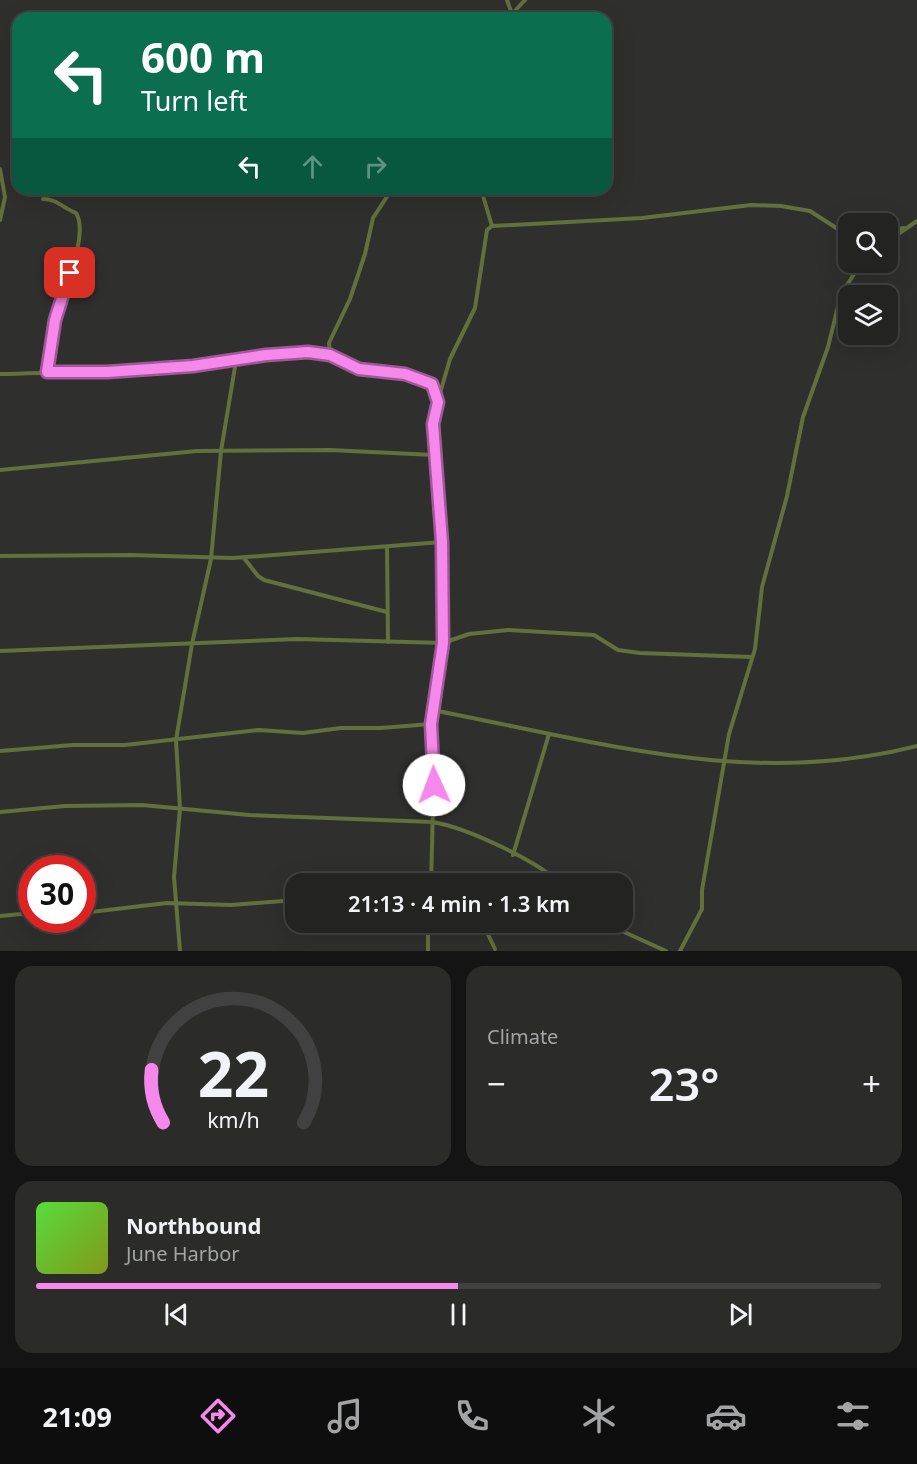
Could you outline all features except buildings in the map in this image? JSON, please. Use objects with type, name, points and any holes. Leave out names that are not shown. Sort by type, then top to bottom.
[{"type":"street","points":[[515,12],[525,0]]},
{"type":"street","points":[[0,169],[5,197],[0,220]]},
{"type":"street","points":[[0,194],[5,197]]},
{"type":"street","points":[[330,355],[329,344],[350,299],[365,254],[373,218],[388,195]]},
{"type":"street","points":[[483,195],[492,226]]},
{"type":"street","points":[[43,199],[54,200],[65,209],[76,213],[81,226],[55,320],[47,372]]},
{"type":"street","points":[[492,226],[642,218],[751,206],[781,206],[810,211],[838,229]]},
{"type":"street","points":[[898,233],[917,221]]},
{"type":"street","points":[[431,873],[434,770],[431,724],[443,643],[442,542],[433,424],[450,359],[475,308],[478,279],[484,262],[484,237],[492,226]]},
{"type":"street","points":[[898,229],[905,228]]},
{"type":"street","points":[[680,951],[703,904],[702,890],[729,734],[756,642],[762,587],[787,496],[803,417],[828,347],[841,294],[855,273]]},
{"type":"street","points":[[0,374],[107,372],[236,361],[308,352],[330,355],[359,369],[405,374],[430,382],[434,387],[438,402]]},
{"type":"street","points":[[180,951],[175,903],[174,855],[180,808],[176,740],[192,644],[211,559],[221,451],[236,361]]},
{"type":"street","points":[[0,470],[35,468],[67,461],[221,451],[330,450],[434,454]]},
{"type":"street","points":[[0,556],[130,555],[211,559],[244,558],[442,542]]},
{"type":"street","points":[[387,548],[388,642]]},
{"type":"street","points":[[244,558],[264,580],[387,612]]},
{"type":"street","points":[[0,651],[297,639],[443,643],[488,631],[594,635],[627,652],[752,657]]},
{"type":"street","points":[[432,711],[644,754],[778,765],[881,756],[917,746]]},
{"type":"street","points":[[0,751],[73,745],[125,746],[259,730],[303,733],[341,728],[431,724]]},
{"type":"street","points":[[513,855],[549,735]]},
{"type":"street","points":[[0,812],[142,805],[249,815],[433,822],[458,828],[538,866],[547,873]]},
{"type":"street","points":[[96,911],[175,903],[231,905],[285,901]]},
{"type":"street","points":[[0,916],[18,914]]},
{"type":"street","points":[[428,933],[428,951]]},
{"type":"street","points":[[487,933],[495,949]]},
{"type":"street","points":[[626,933],[666,951]]},
{"type":"route","points":[[70,273],[55,320],[47,372],[107,372],[211,365],[266,355],[308,352],[330,355],[359,369],[405,374],[432,384],[438,402],[433,424],[438,522],[442,542],[443,643],[431,724],[434,785]]}]
